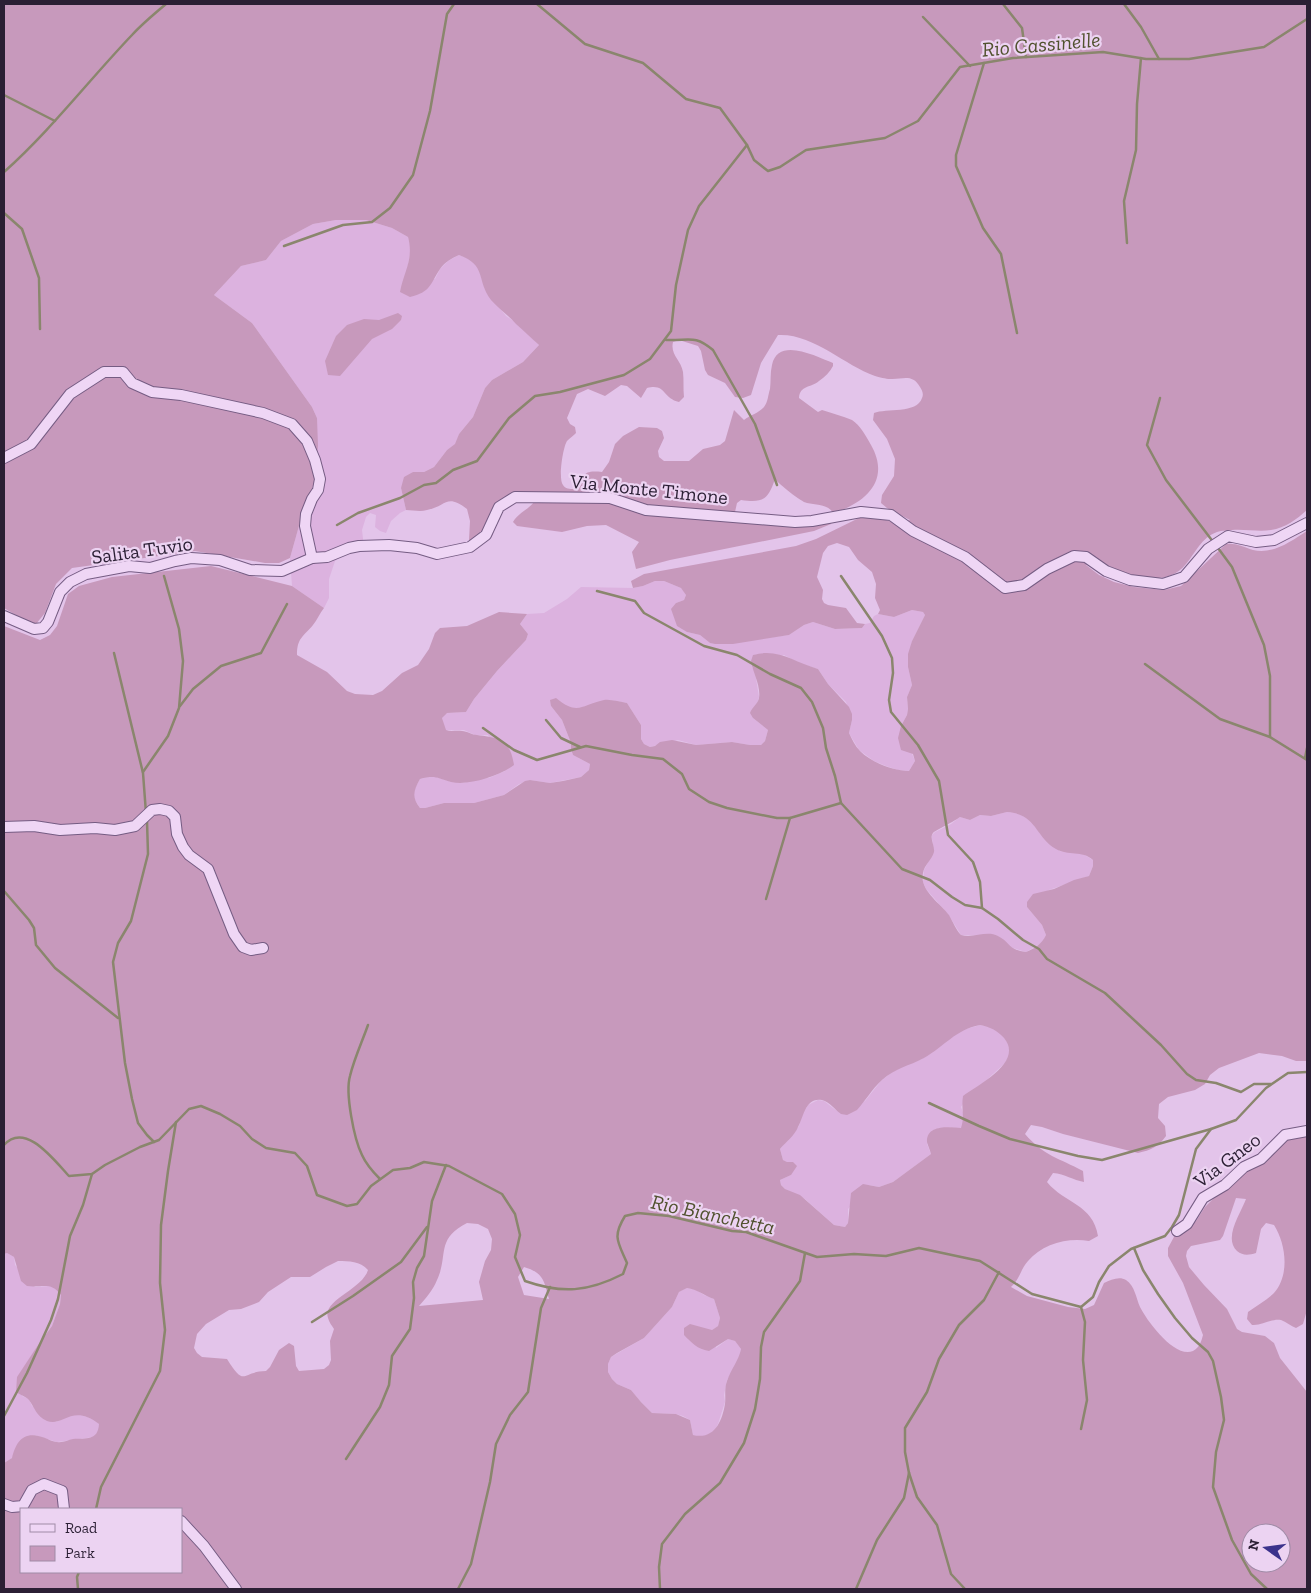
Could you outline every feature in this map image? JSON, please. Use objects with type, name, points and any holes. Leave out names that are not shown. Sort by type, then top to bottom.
[{"type":"street","points":[[4,458],[31,444],[70,394],[104,372],[123,372],[132,383],[152,392],[181,395],[263,413],[292,424],[307,441],[314,460],[320,479],[318,490],[306,514],[305,526],[312,558]]},
{"type":"street","name":"Via Monte Timone","points":[[312,558],[327,557],[349,548],[389,545],[416,548],[437,554],[470,547],[486,535],[500,507],[515,497],[610,498],[646,510],[795,522],[812,521],[861,512],[891,515],[913,530],[965,557],[1005,588],[1024,585],[1046,569],[1074,556],[1086,557],[1106,570],[1130,580],[1163,584],[1184,578],[1208,548],[1228,536],[1256,542],[1274,540],[1307,523]]},
{"type":"street","name":"Salita Tuvio","points":[[4,616],[34,629],[40,629],[48,622],[60,592],[70,582],[77,577],[110,569],[129,566],[150,568],[192,558],[220,560],[250,570],[282,571],[312,558]]},
{"type":"street","points":[[4,827],[34,826],[60,830],[95,828],[115,830],[135,826],[152,810],[169,811],[174,817],[177,834],[183,847],[208,869],[231,929],[240,944],[251,950],[263,948]]},
{"type":"street","name":"Via Gneo","points":[[1178,1231],[1188,1224],[1203,1198],[1225,1185],[1244,1167],[1260,1159],[1286,1135],[1307,1131]]},
{"type":"street","points":[[4,1504],[12,1507],[22,1506],[32,1490],[44,1484],[62,1491],[64,1508]]},
{"type":"street","points":[[182,1522],[204,1546],[236,1589]]},
{"type":"shaded area","points":[[336,220],[366,220],[392,228],[408,237],[411,248],[407,270],[435,279],[440,269],[448,261],[459,255],[470,259],[478,267],[485,289],[506,316],[539,345],[523,362],[492,380],[485,388],[473,417],[459,434],[456,444],[447,450],[434,467],[424,472],[413,472],[401,488],[406,510],[391,521],[386,533],[375,527],[376,515],[370,513],[366,517],[362,530],[364,547],[345,553],[335,561],[329,579],[329,598],[324,608],[292,586],[290,558],[304,508],[317,418],[312,407],[252,323],[214,295],[241,266],[266,260],[281,241],[313,224]]},
{"type":"shaded area","points":[[655,581],[664,581],[684,591],[686,595],[684,600],[676,603],[687,632],[700,635],[710,643],[719,644],[789,635],[804,625],[813,622],[835,629],[862,628],[865,624],[870,623],[874,616],[878,614],[894,617],[912,610],[923,612],[925,615],[912,641],[908,667],[912,685],[907,697],[907,715],[901,726],[915,761],[909,771],[898,770],[874,761],[859,750],[849,733],[852,720],[846,702],[828,684],[818,669],[801,664],[784,655],[752,667],[755,672],[759,697],[753,718],[768,730],[765,741],[761,745],[732,742],[696,745],[678,740],[650,747],[644,744],[641,739],[641,725],[627,703],[609,700],[572,709],[566,706],[551,706],[562,720],[571,743],[573,755],[590,764],[589,770],[581,777],[550,783],[530,780],[519,784],[504,795],[474,803],[444,803],[420,808],[413,797],[414,790],[420,779],[433,776],[451,782],[464,783],[476,779],[489,778],[505,771],[488,735],[475,735],[464,730],[445,730],[442,718],[446,713],[466,712],[497,671],[526,640],[528,634],[520,624],[527,614],[544,613],[567,599],[581,587],[633,588]]},
{"type":"shaded area","points":[[1007,812],[1018,813],[1032,822],[1043,837],[1060,851],[1083,854],[1093,860],[1089,876],[1049,890],[1027,907],[1042,925],[1046,935],[1044,941],[1026,952],[1010,947],[998,936],[961,935],[948,914],[926,889],[923,882],[924,870],[934,851],[932,835],[935,832],[960,817],[970,820],[980,815],[991,816]]},
{"type":"shaded area","points":[[980,1025],[991,1027],[1001,1034],[1008,1043],[1010,1054],[1005,1063],[981,1085],[972,1090],[961,1107],[965,1118],[961,1129],[950,1127],[927,1144],[931,1154],[893,1182],[879,1187],[869,1185],[848,1209],[848,1223],[845,1227],[834,1225],[805,1199],[781,1185],[780,1180],[791,1175],[787,1162],[783,1160],[780,1149],[799,1126],[802,1115],[808,1105],[818,1100],[824,1101],[837,1111],[865,1101],[881,1081],[891,1073],[922,1059],[959,1031]]},
{"type":"shaded area","points":[[7,1253],[14,1257],[15,1265],[35,1287],[50,1286],[57,1289],[61,1295],[60,1304],[52,1326],[22,1371],[22,1396],[29,1399],[32,1406],[56,1422],[70,1415],[78,1414],[93,1419],[99,1424],[99,1431],[94,1437],[57,1442],[34,1435],[12,1458],[4,1463],[4,1254]]},
{"type":"shaded area","points":[[687,1288],[695,1289],[714,1299],[720,1318],[718,1326],[712,1330],[716,1348],[728,1339],[735,1341],[741,1349],[739,1359],[727,1380],[724,1395],[725,1402],[718,1424],[715,1430],[708,1435],[700,1437],[693,1435],[690,1420],[676,1414],[652,1413],[631,1390],[617,1384],[608,1372],[608,1364],[611,1357],[644,1338],[672,1307],[679,1292]]},
{"type":"green space","points":[[4,4],[1307,4],[1307,510],[1290,523],[1276,529],[1217,532],[1203,542],[1186,564],[1177,572],[1166,577],[1142,577],[1097,561],[1086,565],[1099,575],[1114,582],[1134,587],[1164,590],[1181,586],[1226,544],[1268,551],[1282,546],[1307,531],[1307,1061],[1296,1061],[1282,1056],[1259,1053],[1219,1068],[1210,1075],[1205,1084],[1195,1090],[1168,1097],[1159,1104],[1158,1118],[1165,1126],[1166,1136],[1154,1148],[1147,1151],[1138,1153],[1031,1125],[1025,1134],[1032,1141],[1052,1156],[1083,1171],[1084,1182],[1053,1173],[1047,1182],[1090,1217],[1095,1225],[1098,1236],[1089,1241],[1064,1241],[1040,1250],[1028,1261],[1011,1287],[1027,1296],[1068,1307],[1085,1309],[1094,1305],[1104,1283],[1121,1278],[1131,1285],[1140,1307],[1162,1337],[1178,1349],[1186,1352],[1193,1351],[1199,1346],[1203,1335],[1183,1283],[1168,1256],[1168,1248],[1175,1235],[1196,1221],[1205,1207],[1222,1190],[1286,1138],[1307,1135],[1307,1310],[1303,1324],[1296,1328],[1278,1320],[1252,1325],[1247,1319],[1248,1312],[1271,1296],[1279,1286],[1284,1269],[1284,1259],[1281,1241],[1274,1225],[1266,1223],[1261,1229],[1256,1253],[1242,1254],[1233,1246],[1232,1233],[1234,1225],[1246,1199],[1236,1198],[1220,1240],[1191,1246],[1186,1256],[1189,1267],[1227,1309],[1237,1329],[1242,1332],[1265,1336],[1274,1343],[1280,1358],[1307,1392],[1307,1589],[4,1589],[4,1463],[12,1458],[18,1443],[25,1437],[30,1435],[59,1442],[90,1438],[96,1433],[99,1424],[90,1418],[75,1415],[58,1421],[47,1421],[38,1414],[28,1399],[16,1392],[17,1377],[52,1326],[60,1304],[61,1295],[54,1288],[27,1286],[21,1281],[14,1257],[7,1253],[4,1254],[4,626],[40,640],[50,635],[57,626],[68,594],[79,586],[112,577],[211,566],[292,586],[324,608],[299,641],[297,655],[327,672],[347,691],[355,694],[373,695],[382,691],[402,673],[418,665],[429,649],[435,633],[440,628],[467,626],[499,612],[527,614],[520,624],[528,634],[526,640],[497,671],[466,712],[447,713],[442,718],[446,730],[464,731],[502,741],[510,750],[514,765],[493,776],[466,783],[451,782],[433,777],[420,779],[414,797],[420,808],[444,803],[474,803],[504,795],[525,781],[530,780],[550,783],[581,777],[589,770],[590,764],[573,755],[571,743],[562,720],[551,706],[550,700],[556,698],[575,708],[604,700],[627,703],[641,725],[641,739],[644,744],[650,747],[660,742],[672,740],[696,745],[732,742],[761,745],[765,741],[768,730],[753,718],[750,713],[758,700],[759,693],[751,661],[753,655],[762,653],[786,657],[818,669],[828,684],[849,707],[852,720],[849,733],[858,749],[870,759],[883,765],[909,771],[915,761],[913,754],[901,750],[898,738],[901,726],[907,715],[907,697],[912,685],[908,667],[908,654],[912,641],[925,615],[923,612],[912,610],[894,617],[878,614],[880,610],[875,598],[876,584],[872,572],[858,560],[849,547],[837,543],[828,546],[823,553],[817,577],[823,590],[822,599],[824,603],[846,608],[857,623],[865,624],[862,628],[835,629],[813,622],[804,625],[789,635],[733,644],[710,643],[700,635],[687,632],[677,626],[671,609],[676,603],[684,600],[686,595],[681,588],[664,581],[655,581],[633,588],[631,581],[644,574],[796,546],[816,539],[861,517],[877,517],[895,523],[910,520],[881,503],[882,495],[894,476],[895,459],[887,439],[873,420],[874,413],[901,410],[914,406],[919,403],[923,395],[921,388],[914,380],[906,378],[888,379],[875,376],[816,344],[804,339],[778,335],[761,363],[751,395],[743,398],[735,397],[725,383],[708,375],[698,346],[679,340],[673,342],[674,354],[683,372],[684,397],[679,402],[661,389],[653,387],[647,388],[641,398],[627,386],[621,385],[605,396],[588,389],[577,394],[567,418],[570,424],[575,427],[576,433],[565,444],[561,476],[565,487],[574,489],[587,473],[602,472],[609,462],[615,444],[623,436],[639,427],[657,428],[662,431],[664,438],[658,451],[659,457],[664,461],[689,461],[703,449],[720,445],[725,441],[734,410],[744,420],[764,407],[770,389],[771,368],[776,356],[790,350],[808,353],[833,363],[833,366],[823,378],[801,391],[799,398],[818,412],[822,410],[852,420],[865,434],[876,458],[878,469],[872,488],[856,503],[833,513],[831,524],[814,531],[670,560],[636,569],[632,552],[639,542],[606,525],[587,526],[562,532],[517,526],[513,522],[515,519],[534,502],[520,501],[508,505],[500,513],[492,536],[478,548],[469,540],[470,521],[467,509],[460,504],[450,501],[424,511],[406,510],[401,488],[404,477],[413,472],[424,472],[434,467],[447,450],[455,444],[459,434],[473,417],[485,388],[492,380],[523,362],[539,345],[491,300],[486,293],[477,268],[468,259],[459,255],[449,260],[440,269],[426,290],[410,297],[400,292],[409,259],[410,245],[408,237],[392,228],[366,220],[336,220],[313,224],[281,241],[266,260],[241,266],[214,295],[252,323],[312,407],[317,418],[318,446],[314,483],[304,508],[290,558],[279,563],[265,563],[195,551],[72,568],[56,584],[45,613],[36,624],[29,623],[4,608]],"holes":[[[775,479],[800,500],[825,506],[833,513],[809,518],[735,512],[737,503],[741,500],[755,501],[767,496]],[[1007,812],[1017,814],[1030,821],[1049,844],[1056,849],[1084,855],[1093,860],[1089,876],[1054,889],[1033,894],[1027,902],[1027,907],[1042,925],[1046,935],[1038,946],[1026,952],[1012,948],[1002,938],[993,934],[961,935],[949,915],[927,891],[923,879],[926,865],[934,852],[933,833],[960,817],[970,820],[980,815],[991,816]],[[980,1025],[990,1028],[1004,1038],[1009,1047],[1008,1056],[1004,1064],[997,1072],[963,1096],[961,1128],[940,1128],[930,1132],[927,1142],[931,1154],[893,1182],[879,1187],[863,1184],[851,1193],[848,1223],[845,1227],[834,1225],[800,1195],[785,1189],[781,1185],[780,1180],[791,1175],[797,1166],[793,1162],[783,1160],[780,1149],[795,1133],[806,1109],[812,1102],[816,1100],[825,1101],[841,1114],[847,1115],[857,1110],[875,1087],[887,1076],[924,1058],[957,1034]],[[467,1223],[478,1224],[488,1229],[492,1239],[491,1250],[485,1261],[479,1282],[483,1300],[419,1306],[437,1280],[444,1248],[450,1235]],[[338,1261],[358,1263],[368,1270],[358,1283],[336,1300],[328,1312],[328,1319],[334,1329],[330,1341],[331,1360],[324,1369],[299,1371],[296,1366],[294,1346],[289,1343],[279,1350],[266,1371],[244,1376],[238,1374],[227,1359],[202,1357],[197,1353],[194,1348],[197,1334],[206,1324],[229,1310],[241,1309],[259,1302],[268,1292],[291,1277],[310,1277]],[[524,1267],[536,1272],[542,1278],[549,1299],[524,1295],[518,1277]],[[687,1288],[714,1299],[720,1318],[718,1326],[712,1330],[690,1324],[684,1328],[684,1335],[701,1349],[709,1351],[728,1339],[735,1341],[741,1349],[726,1384],[722,1417],[712,1432],[700,1436],[693,1435],[690,1420],[676,1414],[652,1413],[631,1390],[617,1384],[608,1372],[608,1364],[611,1357],[644,1338],[672,1307],[679,1292]]]},
{"type":"green space","points":[[398,313],[402,316],[401,320],[392,329],[372,339],[340,376],[328,375],[325,361],[336,336],[347,325],[364,319],[379,320]]},
{"type":"waterway","points":[[4,172],[54,122],[136,31],[166,4]]},
{"type":"waterway","points":[[284,246],[343,225],[372,222],[390,208],[413,175],[430,111],[447,14],[454,4]]},
{"type":"waterway","name":"Rio Cassinelle","points":[[537,4],[585,44],[643,63],[686,99],[720,108],[747,145],[754,160],[768,171],[780,167],[806,150],[885,138],[918,121],[960,67],[1013,58],[1103,52],[1146,59],[1189,59],[1264,47],[1307,19]]},
{"type":"waterway","points":[[1003,4],[1022,28],[1026,57]]},
{"type":"waterway","points":[[1124,4],[1141,27],[1159,59]]},
{"type":"waterway","points":[[923,17],[970,66]]},
{"type":"waterway","points":[[1127,243],[1124,201],[1136,150],[1141,58]]},
{"type":"waterway","points":[[984,63],[956,155],[956,166],[983,228],[1001,254],[1017,333]]},
{"type":"waterway","points":[[4,95],[55,121]]},
{"type":"waterway","points":[[337,525],[358,513],[400,498],[424,485],[436,483],[453,470],[477,461],[509,418],[535,396],[560,392],[624,375],[650,359],[671,331],[676,285],[688,230],[699,206],[747,145]]},
{"type":"waterway","points":[[4,213],[22,229],[39,278],[40,329]]},
{"type":"waterway","points":[[666,340],[696,340],[713,350],[755,424],[777,485]]},
{"type":"waterway","points":[[1160,398],[1147,445],[1166,480],[1214,543]]},
{"type":"waterway","points":[[1218,548],[1232,567],[1264,645],[1270,676],[1270,737]]},
{"type":"waterway","points":[[143,772],[168,736],[179,708],[183,661],[179,629],[164,576]]},
{"type":"waterway","points":[[841,576],[882,636],[892,658],[893,673],[889,700],[891,712],[918,745],[939,781],[948,835],[973,862],[980,882],[982,908]]},
{"type":"waterway","points":[[597,591],[635,601],[644,613],[704,646],[737,655],[770,674],[801,688],[812,702],[823,728],[826,748],[841,803],[902,869],[930,880],[965,905],[982,908],[1023,940],[1039,949],[1047,959],[1105,993],[1161,1045],[1187,1074],[1196,1080],[1216,1083],[1241,1092],[1254,1084],[1271,1084]]},
{"type":"waterway","points":[[180,706],[193,689],[221,666],[261,653],[287,604]]},
{"type":"waterway","points":[[114,653],[143,773],[146,813]]},
{"type":"waterway","points":[[1145,664],[1220,719],[1270,737],[1307,760]]},
{"type":"waterway","points":[[546,720],[561,738],[580,747]]},
{"type":"waterway","points":[[483,728],[514,750],[537,760],[586,746],[663,759],[682,774],[689,789],[709,802],[727,808],[777,818],[790,818],[841,803]]},
{"type":"waterway","points":[[1305,758],[1307,748]]},
{"type":"waterway","points":[[766,899],[790,818]]},
{"type":"waterway","points":[[147,821],[148,854],[131,921],[118,943],[113,962],[125,1063],[132,1099],[138,1123],[154,1142]]},
{"type":"waterway","points":[[4,891],[29,920],[34,928],[36,945],[55,968],[118,1018]]},
{"type":"waterway","points":[[368,1025],[350,1076],[349,1104],[359,1148],[372,1171],[380,1179]]},
{"type":"waterway","name":"Rio Bianchetta","points":[[4,1145],[12,1139],[21,1137],[39,1146],[69,1176],[92,1174],[140,1147],[159,1140],[189,1109],[201,1106],[220,1114],[240,1126],[252,1139],[266,1148],[295,1153],[307,1166],[317,1195],[347,1206],[357,1204],[371,1186],[393,1170],[410,1168],[424,1162],[449,1166],[502,1194],[515,1214],[520,1235],[515,1257],[525,1281],[551,1288],[586,1288],[623,1274],[627,1263],[618,1240],[619,1229],[625,1216],[638,1213],[669,1216],[732,1231],[746,1232],[817,1257],[854,1254],[886,1256],[919,1248],[980,1261],[1032,1294],[1081,1307],[1093,1297],[1099,1282],[1109,1266],[1131,1249],[1165,1236],[1172,1227],[1179,1215],[1196,1149],[1211,1129],[1236,1120],[1266,1088],[1288,1073],[1307,1072]]},
{"type":"waterway","points":[[929,1103],[1010,1139],[1102,1160],[1211,1129]]},
{"type":"waterway","points":[[96,1508],[101,1487],[160,1371],[165,1330],[160,1283],[161,1225],[176,1122]]},
{"type":"waterway","points":[[346,1459],[380,1407],[389,1385],[392,1356],[410,1329],[414,1298],[413,1282],[417,1268],[424,1256],[432,1201],[446,1165]]},
{"type":"waterway","points":[[4,1416],[27,1373],[51,1320],[58,1299],[70,1236],[83,1205],[92,1174]]},
{"type":"waterway","points":[[312,1322],[401,1262],[427,1227]]},
{"type":"waterway","points":[[1134,1248],[1143,1270],[1158,1294],[1175,1318],[1192,1338],[1208,1352],[1213,1361],[1224,1420],[1216,1452],[1213,1487],[1232,1540],[1251,1574],[1267,1589]]},
{"type":"waterway","points":[[660,1589],[659,1567],[662,1544],[685,1514],[720,1483],[744,1443],[755,1409],[764,1332],[800,1281],[805,1253]]},
{"type":"waterway","points":[[965,1589],[951,1574],[937,1525],[917,1497],[909,1473],[905,1452],[905,1428],[927,1392],[939,1359],[959,1325],[984,1300],[999,1272]]},
{"type":"waterway","points":[[458,1589],[471,1564],[490,1482],[496,1444],[510,1415],[528,1392],[541,1308],[550,1287]]},
{"type":"waterway","points":[[1081,1307],[1085,1322],[1083,1360],[1087,1400],[1081,1429]]},
{"type":"waterway","points":[[856,1589],[877,1540],[904,1498],[909,1473]]},
{"type":"waterway","points":[[78,1589],[79,1573]]}]
